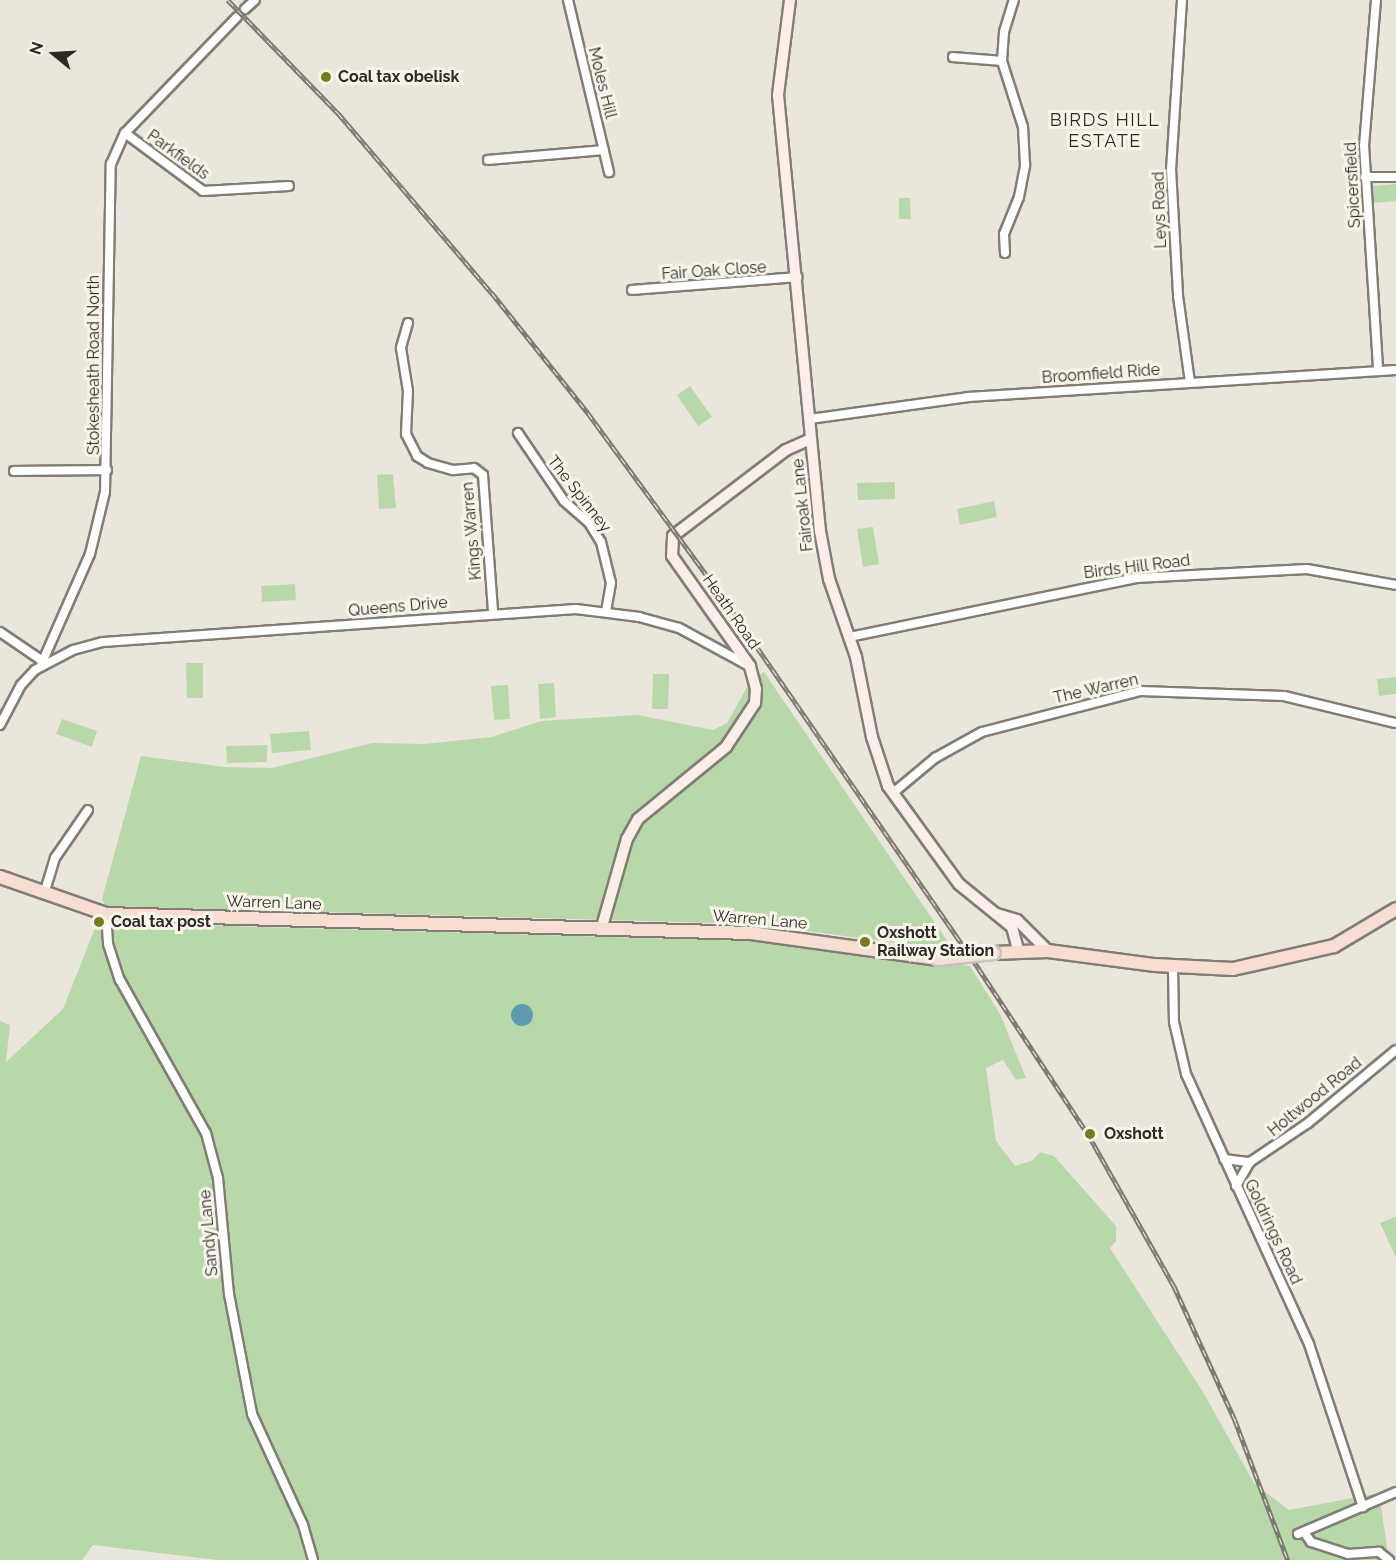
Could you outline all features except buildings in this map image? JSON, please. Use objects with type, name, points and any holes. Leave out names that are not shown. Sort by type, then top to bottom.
[{"type":"main road","name":"Fairoak Lane","points":[[790,0],[779,57],[778,95],[824,556],[849,636],[879,768],[893,794],[959,884],[997,914],[1017,934],[1018,950]]},
{"type":"main road","name":"Heath Road","points":[[601,930],[627,839],[638,819],[726,747],[748,717],[756,689],[750,666],[672,556],[673,536],[786,450],[811,439]]},
{"type":"main road","name":"Warren Lane","points":[[0,877],[106,914],[751,933],[938,959],[1018,950],[1048,951],[1173,967],[1233,969],[1320,951],[1348,940],[1396,909]]},
{"type":"main road","points":[[997,914],[1017,920],[1048,951]]},
{"type":"street","points":[[245,9],[255,0]]},
{"type":"street","name":"Moles Hill","points":[[568,0],[609,172]]},
{"type":"street","points":[[1005,253],[1004,234],[1020,190],[1026,147],[1002,61],[1004,32],[1014,0]]},
{"type":"street","name":"Leys Road","points":[[1182,0],[1171,169],[1178,296],[1190,382]]},
{"type":"street","name":"Spicersfield","points":[[1376,0],[1365,99],[1365,177],[1378,370]]},
{"type":"street","name":"Stokesheath Road North","points":[[0,725],[26,678],[41,662],[90,554],[100,523],[107,470],[111,164],[125,133],[237,17]]},
{"type":"street","points":[[953,57],[1002,61]]},
{"type":"street","name":"Parkfields","points":[[125,133],[203,191],[217,193],[289,186]]},
{"type":"street","points":[[488,160],[604,150]]},
{"type":"street","points":[[1365,177],[1396,177]]},
{"type":"street","name":"Fair Oak Close","points":[[632,290],[797,278]]},
{"type":"street","name":"Kings Warren","points":[[408,323],[401,348],[408,391],[406,434],[417,456],[428,463],[453,470],[474,468],[483,475],[493,612]]},
{"type":"street","name":"Broomfield Ride","points":[[810,419],[906,403],[1190,382],[1396,370]]},
{"type":"street","name":"The Spinney","points":[[518,433],[564,501],[589,523],[601,542],[611,584],[606,611]]},
{"type":"street","points":[[14,471],[107,470]]},
{"type":"street","name":"Birds Hill Road","points":[[849,636],[1136,578],[1307,569],[1396,585]]},
{"type":"street","name":"Queens Drive","points":[[41,662],[103,642],[493,612],[606,611],[679,628],[750,666]]},
{"type":"street","points":[[0,632],[41,662]]},
{"type":"street","name":"The Warren","points":[[893,794],[935,758],[982,732],[1141,691],[1284,696],[1396,723]]},
{"type":"street","points":[[44,894],[55,858],[88,810]]},
{"type":"street","name":"Sandy Lane","points":[[106,914],[108,944],[120,980],[206,1133],[218,1178],[229,1294],[252,1414],[303,1525],[313,1560]]},
{"type":"street","name":"Goldrings Road","points":[[1173,967],[1172,1002],[1179,1051],[1224,1159],[1309,1344],[1363,1508]]},
{"type":"street","name":"Holtwood Road","points":[[1236,1186],[1250,1162],[1308,1123],[1396,1050]]},
{"type":"street","points":[[1224,1159],[1250,1162]]},
{"type":"street","points":[[1389,1560],[1379,1552],[1348,1554],[1311,1542],[1301,1533],[1396,1492]]},
{"type":"green space","points":[[1396,184],[1396,201],[1374,203],[1372,186]]},
{"type":"green space","points":[[899,198],[910,198],[911,219],[899,219]]},
{"type":"green space","points":[[690,386],[712,417],[698,426],[677,395]]},
{"type":"green space","points":[[393,474],[396,508],[379,509],[377,475]]},
{"type":"green space","points":[[895,482],[895,499],[858,500],[857,483]]},
{"type":"green space","points":[[994,501],[997,517],[960,525],[957,509]]},
{"type":"green space","points":[[873,527],[879,564],[863,567],[857,529]]},
{"type":"green space","points":[[295,584],[296,600],[262,602],[261,586]]},
{"type":"green space","points":[[186,663],[203,663],[203,698],[187,698]]},
{"type":"green space","points":[[764,672],[950,945],[919,946],[754,924],[106,906],[102,899],[141,756],[225,767],[272,768],[372,743],[424,744],[492,737],[541,721],[638,715],[713,730],[727,723],[751,680]]},
{"type":"green space","points":[[653,674],[669,674],[668,709],[652,709]]},
{"type":"green space","points":[[1396,677],[1396,694],[1379,696],[1377,679]]},
{"type":"green space","points":[[554,683],[556,717],[540,719],[538,684]]},
{"type":"green space","points":[[508,685],[510,719],[494,720],[491,686]]},
{"type":"green space","points":[[62,719],[97,731],[92,747],[56,734]]},
{"type":"green space","points":[[309,731],[311,750],[272,753],[270,734]]},
{"type":"green space","points":[[267,745],[267,762],[227,763],[226,746]]},
{"type":"green space","points":[[127,923],[750,941],[970,966],[1000,1014],[1026,1078],[1016,1080],[1003,1060],[986,1068],[996,1141],[1015,1166],[1033,1160],[1040,1152],[1054,1156],[1116,1226],[1116,1241],[1110,1248],[1203,1392],[1254,1483],[1289,1510],[1379,1493],[1389,1560],[217,1560],[93,1545],[82,1560],[0,1560],[0,1021],[10,1025],[6,1062],[63,1009],[95,928]]},
{"type":"green space","points":[[1396,1218],[1396,1258],[1380,1223]]},
{"type":"water","points":[[522,1004],[530,1007],[533,1015],[530,1023],[522,1026],[514,1023],[511,1015],[514,1007]]},
{"type":"railway","points":[[228,0],[338,113],[492,293],[588,413],[717,589],[979,969],[1088,1134],[1174,1286],[1235,1420],[1288,1560]]},
{"type":"place","name":"Coal tax obelisk","points":[[326,77]]},
{"type":"place","name":"Coal tax post","points":[[99,922]]},
{"type":"place","name":"Oxshott Railway Station","points":[[865,942]]},
{"type":"place","name":"Oxshott","points":[[1090,1134]]},
{"type":"district","name":"BIRDS HILL ESTATE","points":[[1105,131]]}]
